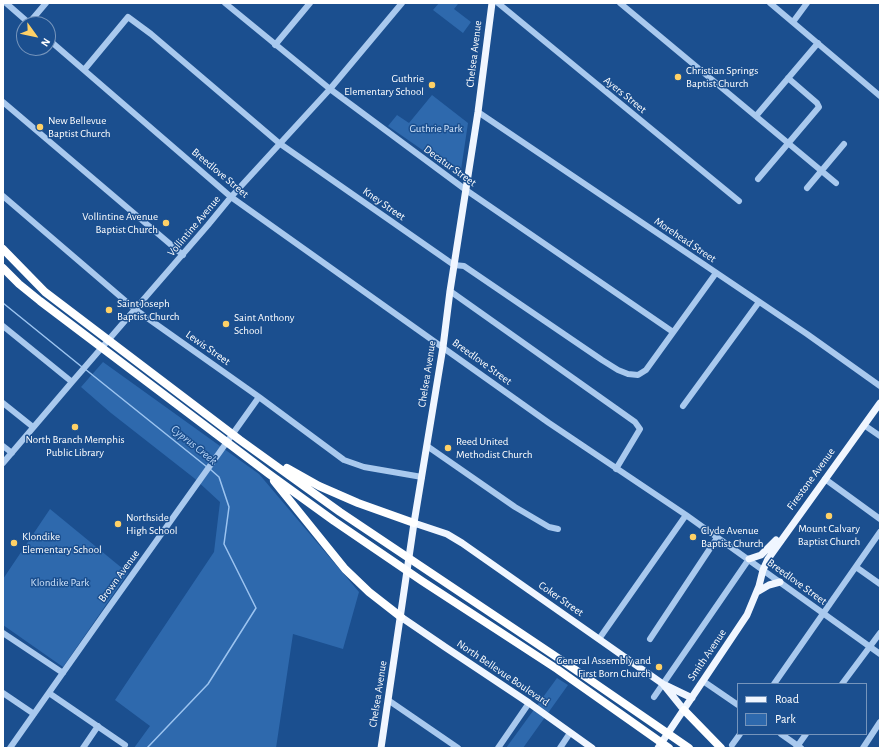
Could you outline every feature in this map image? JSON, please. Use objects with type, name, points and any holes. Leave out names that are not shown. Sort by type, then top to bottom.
[{"type":"highway","points":[[3,249],[45,292],[240,440],[340,512],[564,662],[689,748]]},
{"type":"highway","points":[[3,268],[19,284],[112,357],[269,474],[422,581],[558,670],[669,748]]},
{"type":"highway","points":[[252,448],[319,486],[358,503],[414,523]]},
{"type":"highway","points":[[269,474],[345,569],[369,592],[401,617]]},
{"type":"highway","points":[[684,710],[720,748]]},
{"type":"main road","name":"Chelsea Avenue","points":[[381,748],[414,523],[428,446],[443,347],[450,291],[478,112],[492,3]]},
{"type":"main road","name":"Firestone Avenue","points":[[763,570],[768,559],[782,538],[880,402]]},
{"type":"main road","name":"Coker Street","points":[[414,523],[447,534],[462,543],[663,684],[684,710]]},
{"type":"main road","points":[[749,559],[761,555],[776,540],[782,538]]},
{"type":"main road","name":"Smith Avenue","points":[[658,748],[741,625],[752,606],[763,570]]},
{"type":"main road","points":[[757,592],[769,585],[780,582]]},
{"type":"main road","name":"North Bellevue Boulevard","points":[[401,617],[529,703],[592,748]]},
{"type":"main road","points":[[663,684],[692,698]]},
{"type":"street","points":[[6,3],[22,16]]},
{"type":"street","points":[[36,16],[46,3]]},
{"type":"street","name":"Decatur Street","points":[[225,3],[330,89],[466,190],[673,332]]},
{"type":"street","points":[[275,45],[310,3]]},
{"type":"street","name":"Vollintine Avenue","points":[[3,464],[88,363],[183,255],[231,196],[330,89],[402,3]]},
{"type":"street","name":"Ayers Street","points":[[498,3],[739,201]]},
{"type":"street","points":[[620,3],[836,183]]},
{"type":"street","points":[[770,3],[880,96]]},
{"type":"street","points":[[793,22],[807,3]]},
{"type":"street","name":"Kney Street","points":[[84,70],[128,17],[151,34],[279,143],[454,265],[464,266],[618,370],[628,374],[638,375],[646,370],[673,332]]},
{"type":"street","points":[[756,116],[818,43]]},
{"type":"street","name":"Breedlove Street","points":[[56,46],[231,196],[616,469],[749,559],[880,654]]},
{"type":"street","points":[[758,179],[820,106],[788,78]]},
{"type":"street","points":[[3,102],[183,255]]},
{"type":"street","name":"Morehead Street","points":[[478,112],[807,334],[880,386]]},
{"type":"street","points":[[807,188],[844,144]]},
{"type":"street","name":"Lewis Street","points":[[3,196],[136,310],[259,397],[344,460],[364,467],[422,477]]},
{"type":"street","points":[[673,332],[716,273]]},
{"type":"street","points":[[450,291],[635,422],[640,429],[616,469]]},
{"type":"street","points":[[683,406],[759,302]]},
{"type":"street","points":[[3,326],[72,382]]},
{"type":"street","name":"Brown Avenue","points":[[10,748],[259,397]]},
{"type":"street","points":[[3,403],[33,427]]},
{"type":"street","points":[[864,425],[880,436]]},
{"type":"street","points":[[3,446],[12,453]]},
{"type":"street","points":[[428,446],[516,507],[548,527],[558,529]]},
{"type":"street","points":[[825,479],[880,520]]},
{"type":"street","points":[[599,639],[686,515]]},
{"type":"street","points":[[775,683],[822,613],[880,532]]},
{"type":"street","points":[[650,638],[717,538]]},
{"type":"street","points":[[654,697],[749,559]]},
{"type":"street","points":[[856,567],[880,584]]},
{"type":"street","points":[[3,633],[63,673]]},
{"type":"street","points":[[843,683],[880,633]]},
{"type":"street","points":[[702,681],[737,704]]},
{"type":"street","points":[[3,693],[34,714]]},
{"type":"street","points":[[49,693],[126,745]]},
{"type":"street","points":[[388,700],[458,748]]},
{"type":"street","points":[[498,748],[529,703]]},
{"type":"street","points":[[863,748],[880,722]]},
{"type":"street","points":[[82,748],[98,726]]},
{"type":"street","points":[[560,748],[570,733]]},
{"type":"street","points":[[732,745],[739,735]]},
{"type":"street","points":[[782,735],[798,747],[805,735]]},
{"type":"green space","points":[[439,3],[458,4],[454,9],[471,22],[463,33],[433,10]]},
{"type":"green space","name":"Guthrie Park","points":[[432,95],[468,123],[461,170],[457,173],[388,126],[397,115],[409,123]]},
{"type":"green space","points":[[103,362],[259,474],[359,592],[343,649],[293,634],[276,748],[134,748],[150,726],[115,700],[214,552],[220,502],[194,478],[111,413],[81,387]]},
{"type":"green space","name":"Klondike Park","points":[[50,509],[128,573],[63,667],[3,625],[3,579]]},
{"type":"green space","points":[[557,678],[568,685],[523,748],[506,748]]},
{"type":"waterway","name":"Cyprus Creek","points":[[3,303],[82,367]]},
{"type":"waterway","name":"Cyprus Creek","points":[[85,369],[207,467]]},
{"type":"waterway","name":"Cyprus Creek","points":[[147,748],[208,684],[256,608],[224,544],[229,507],[219,477],[210,469]]},
{"type":"place","name":"Christian Springs Baptist Church","points":[[678,77]]},
{"type":"place","name":"Guthrie Elementary School","points":[[432,85]]},
{"type":"place","name":"New Bellevue Baptist Church","points":[[40,127]]},
{"type":"place","name":"Vollintine Avenue Baptist Church","points":[[166,223]]},
{"type":"place","name":"Saint Joseph Baptist Church","points":[[109,310]]},
{"type":"place","name":"Saint Anthony School","points":[[226,324]]},
{"type":"place","name":"North Branch Memphis Public Library","points":[[75,427]]},
{"type":"place","name":"Reed United Methodist Church","points":[[448,448]]},
{"type":"place","name":"Mount Calvary Baptist Church","points":[[829,516]]},
{"type":"place","name":"Northside High School","points":[[118,524]]},
{"type":"place","name":"Clyde Avenue Baptist Church","points":[[693,537]]},
{"type":"place","name":"Klondike Elementary School","points":[[14,543]]},
{"type":"place","name":"General Assembly and First Born Church","points":[[659,667]]}]
